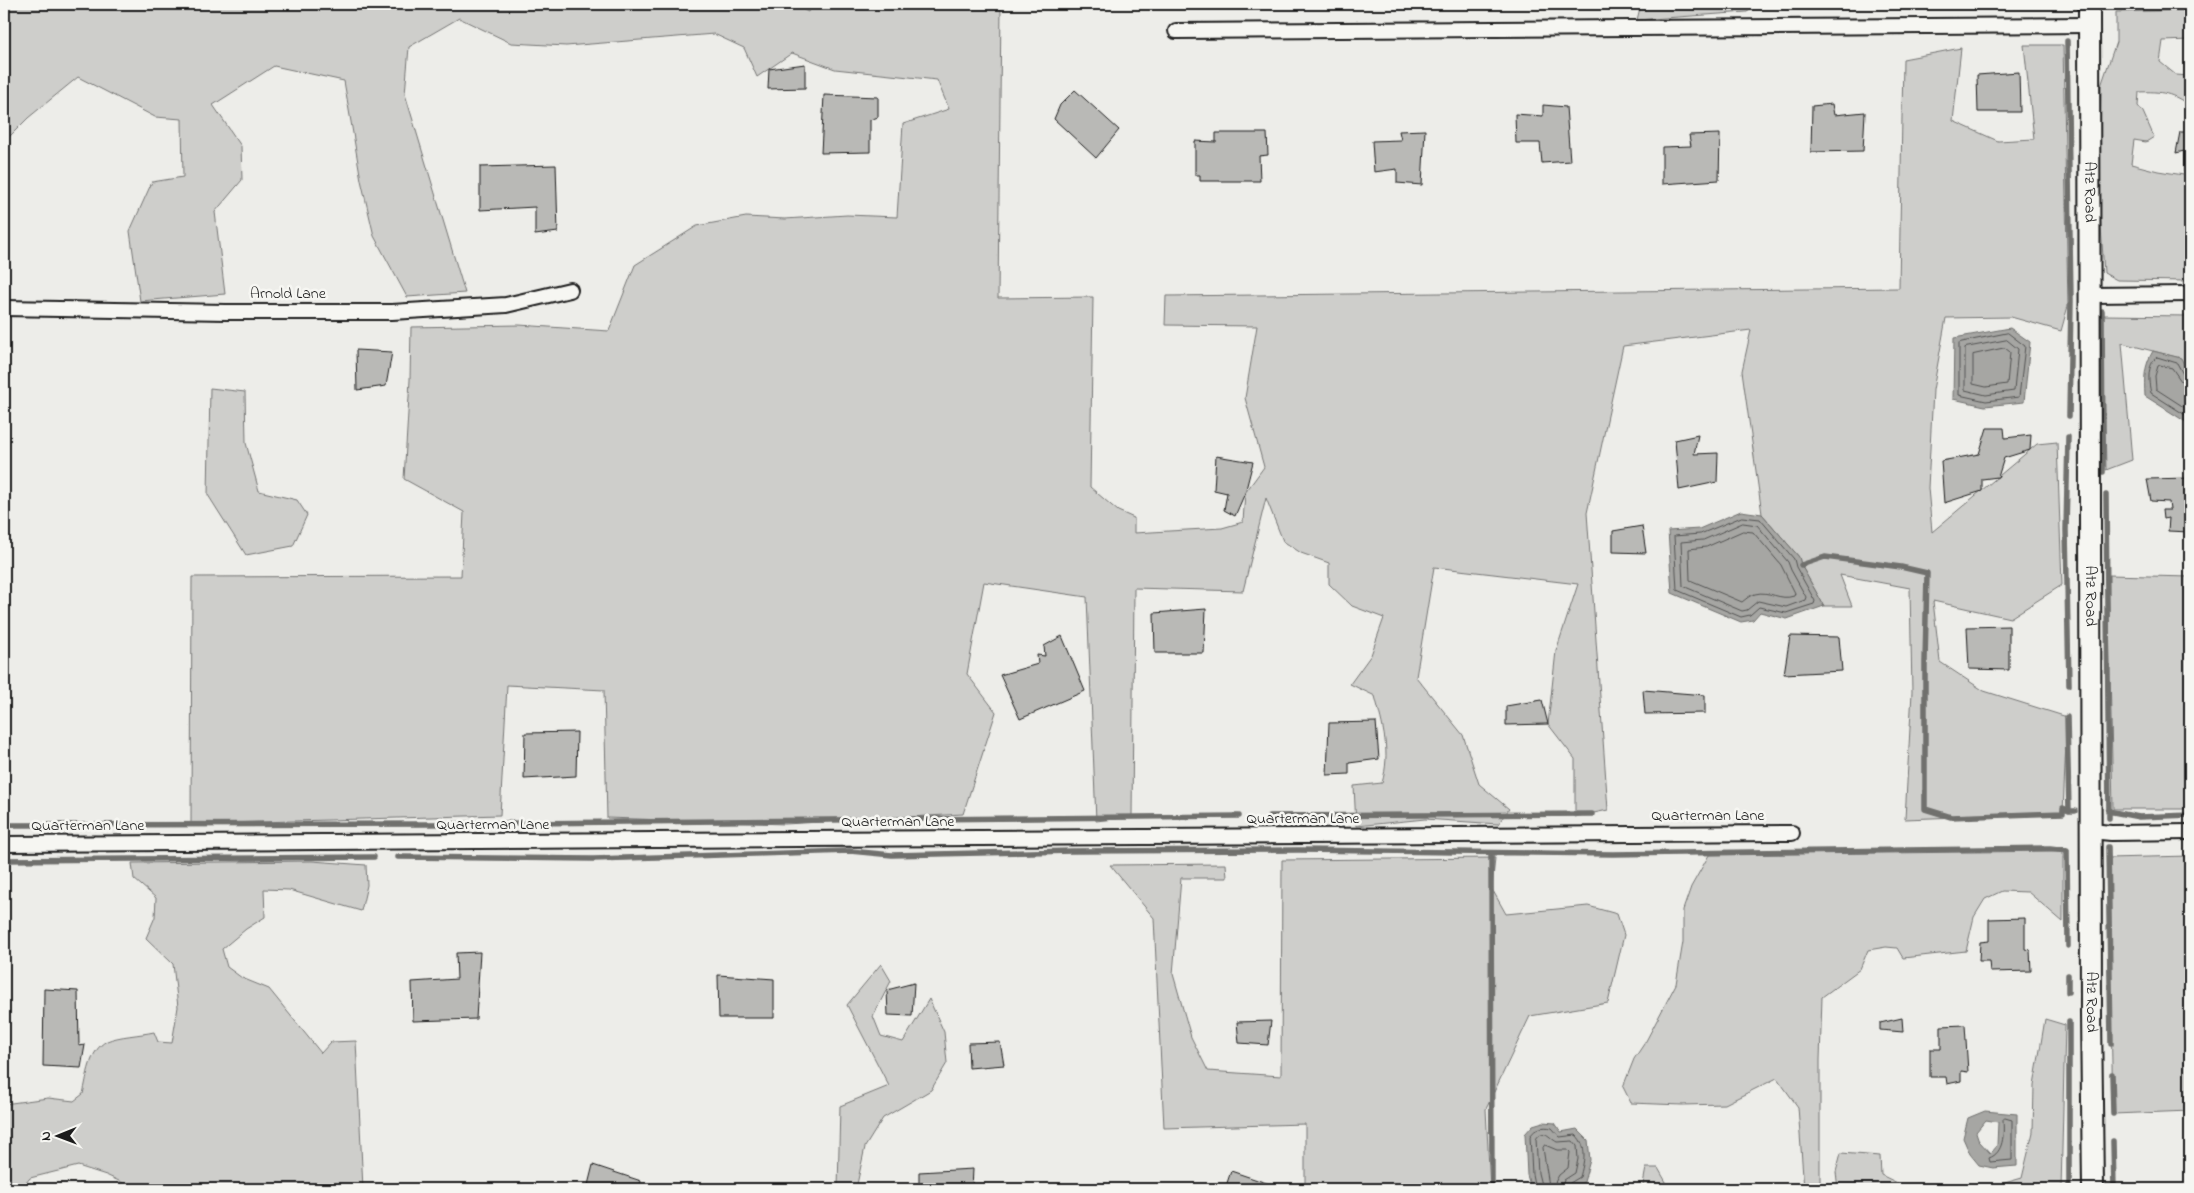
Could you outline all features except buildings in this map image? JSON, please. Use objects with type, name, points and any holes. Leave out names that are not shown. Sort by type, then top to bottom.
[{"type":"street","name":"Atz Road","points":[[2089,4],[2093,1189]]},
{"type":"street","points":[[1176,31],[2089,25]]},
{"type":"street","name":"Arnold Lane","points":[[4,308],[226,312],[392,312],[506,305],[570,290]]},
{"type":"street","points":[[2090,295],[2190,294]]},
{"type":"street","points":[[2091,831],[2190,832]]},
{"type":"street","name":"Quarterman Lane","points":[[4,844],[1792,833]]},
{"type":"shaded area","points":[[4,4],[792,4],[808,12],[811,4],[1001,4],[998,298],[1093,297],[1090,487],[1118,511],[1134,518],[1134,533],[1222,528],[1243,522],[1245,493],[1264,467],[1245,398],[1257,326],[1165,325],[1166,296],[1899,288],[1903,59],[1961,48],[1953,121],[1998,141],[2034,139],[2024,45],[2063,45],[2068,306],[2061,331],[2011,317],[1946,318],[1933,390],[1928,488],[1932,532],[2037,444],[2057,442],[2062,585],[2010,618],[1933,601],[1940,662],[1984,691],[2067,717],[2063,813],[1905,819],[1912,692],[1910,588],[1840,575],[1852,606],[1824,606],[1801,565],[1799,557],[1762,514],[1742,371],[1751,330],[1623,346],[1587,513],[1608,810],[1575,817],[1575,759],[1548,724],[1556,651],[1578,584],[1434,567],[1416,677],[1463,735],[1479,784],[1509,809],[1498,824],[1425,819],[1356,826],[1354,786],[1382,783],[1385,772],[1386,750],[1375,696],[1350,684],[1371,655],[1384,618],[1352,606],[1329,584],[1329,563],[1301,553],[1283,541],[1266,498],[1243,591],[1134,588],[1132,817],[1096,821],[1087,597],[984,582],[967,674],[996,712],[963,814],[785,824],[607,818],[604,690],[507,685],[500,815],[191,824],[192,577],[461,576],[464,512],[404,479],[411,327],[519,325],[609,331],[635,265],[697,226],[746,217],[785,219],[847,215],[897,217],[903,124],[949,109],[937,80],[835,69],[792,53],[757,77],[744,48],[714,34],[566,46],[511,43],[459,18],[409,47],[405,94],[465,293],[407,297],[374,236],[361,180],[344,81],[274,66],[213,105],[241,146],[242,180],[215,212],[225,294],[140,301],[130,231],[152,182],[183,177],[182,119],[155,117],[78,77],[28,118],[4,142]]},
{"type":"shaded area","points":[[1641,4],[1760,4],[1747,12],[1637,20]]},
{"type":"shaded area","points":[[2190,10],[2190,40],[2163,41],[2160,62],[2176,75],[2190,76],[2190,106],[2178,98],[2166,94],[2139,92],[2138,106],[2143,112],[2154,137],[2146,142],[2134,140],[2131,164],[2190,176],[2190,281],[2117,280],[2104,273],[2099,195],[2101,86],[2116,42],[2116,12]]},
{"type":"shaded area","points":[[2103,315],[2190,316],[2190,377],[2180,358],[2122,343],[2132,460],[2106,470]]},
{"type":"shaded area","points":[[210,388],[245,392],[246,443],[259,491],[297,500],[307,515],[293,546],[246,555],[208,495]]},
{"type":"shaded area","points":[[2108,575],[2190,577],[2190,809],[2113,809]]},
{"type":"shaded area","points":[[2063,851],[2063,922],[2028,892],[2002,891],[1985,899],[1974,917],[1966,951],[1903,958],[1897,948],[1886,947],[1868,950],[1860,969],[1822,997],[1820,1189],[1804,1189],[1798,1107],[1777,1078],[1725,1104],[1631,1103],[1623,1087],[1634,1059],[1646,1041],[1676,984],[1683,942],[1683,910],[1691,887],[1709,855]]},
{"type":"shaded area","points":[[2190,856],[2190,1111],[2113,1114],[2108,858]]},
{"type":"shaded area","points":[[1495,858],[1492,889],[1506,914],[1588,906],[1617,914],[1624,935],[1608,1003],[1530,1016],[1486,1109],[1490,1189],[1305,1189],[1305,1124],[1164,1128],[1154,918],[1110,865],[1226,864],[1227,878],[1181,878],[1173,974],[1191,1037],[1208,1071],[1281,1076],[1282,860]]},
{"type":"shaded area","points":[[312,861],[366,865],[367,885],[361,911],[289,890],[264,889],[265,917],[246,929],[222,949],[227,967],[242,978],[269,989],[321,1053],[331,1042],[356,1041],[363,1189],[133,1189],[106,1175],[78,1166],[30,1178],[21,1189],[4,1189],[4,1104],[48,1098],[74,1101],[83,1094],[90,1065],[96,1051],[101,1045],[112,1039],[154,1032],[158,1042],[172,1043],[178,1007],[173,964],[146,938],[155,917],[156,898],[134,879],[132,863]]},
{"type":"shaded area","points":[[881,964],[891,981],[873,1016],[881,1036],[903,1042],[929,999],[944,1032],[947,1063],[931,1090],[883,1118],[865,1147],[856,1189],[838,1189],[840,1106],[889,1086],[847,1005]]},
{"type":"shaded area","points":[[2045,1019],[2065,1025],[2061,1189],[1984,1189],[2022,1178],[2033,1132],[2034,1086]]},
{"type":"shaded area","points":[[1841,1153],[1880,1156],[1881,1175],[1910,1189],[1838,1189],[1836,1172]]},
{"type":"shaded area","points":[[1646,1168],[1658,1168],[1670,1189],[1644,1189]]},
{"type":"water","points":[[2010,328],[2030,342],[2024,402],[1985,406],[1953,399],[1954,338]]},
{"type":"water","points":[[2153,351],[2181,358],[2190,377],[2190,423],[2145,396],[2145,372]]},
{"type":"water","points":[[1741,511],[1762,514],[1799,557],[1801,565],[1824,606],[1787,619],[1760,612],[1753,620],[1741,622],[1672,593],[1668,531],[1699,529]]},
{"type":"water","points":[[1985,1111],[2017,1114],[2017,1166],[1993,1168],[1979,1165],[1970,1154],[1963,1138],[1968,1118]],"holes":[[[1986,1120],[1998,1122],[1997,1145],[1990,1153],[1979,1141],[1976,1132]]]},
{"type":"water","points":[[1543,1122],[1555,1123],[1561,1132],[1577,1129],[1588,1140],[1590,1160],[1584,1182],[1568,1189],[1531,1189],[1527,1175],[1525,1134],[1533,1125]]},
{"type":"waterway","points":[[2067,41],[2071,301],[2069,416]]},
{"type":"waterway","points":[[2102,311],[2103,472]]},
{"type":"waterway","points":[[2068,437],[2066,530],[2069,685]]},
{"type":"waterway","points":[[2106,495],[2109,818]]},
{"type":"waterway","points":[[1801,565],[1825,557],[1901,567],[1927,573],[1925,809],[1951,817],[2063,813],[2063,808],[2075,811]]},
{"type":"waterway","points":[[2067,717],[2069,811]]},
{"type":"waterway","points":[[2108,811],[2139,817],[2190,815]]},
{"type":"waterway","points":[[1269,816],[1592,814]]},
{"type":"waterway","points":[[4,825],[427,824],[1239,816]]},
{"type":"waterway","points":[[2108,847],[2111,1044]]},
{"type":"waterway","points":[[398,857],[593,859],[850,851],[892,855],[1072,851],[1299,850],[1613,854],[2050,848],[2067,850],[2068,946]]},
{"type":"waterway","points":[[1491,853],[1492,1189]]},
{"type":"waterway","points":[[4,860],[374,857]]},
{"type":"waterway","points":[[2068,975],[2068,992]]},
{"type":"waterway","points":[[2069,1022],[2069,1189]]},
{"type":"waterway","points":[[2112,1074],[2113,1114]]},
{"type":"waterway","points":[[2113,1141],[2114,1189]]}]
